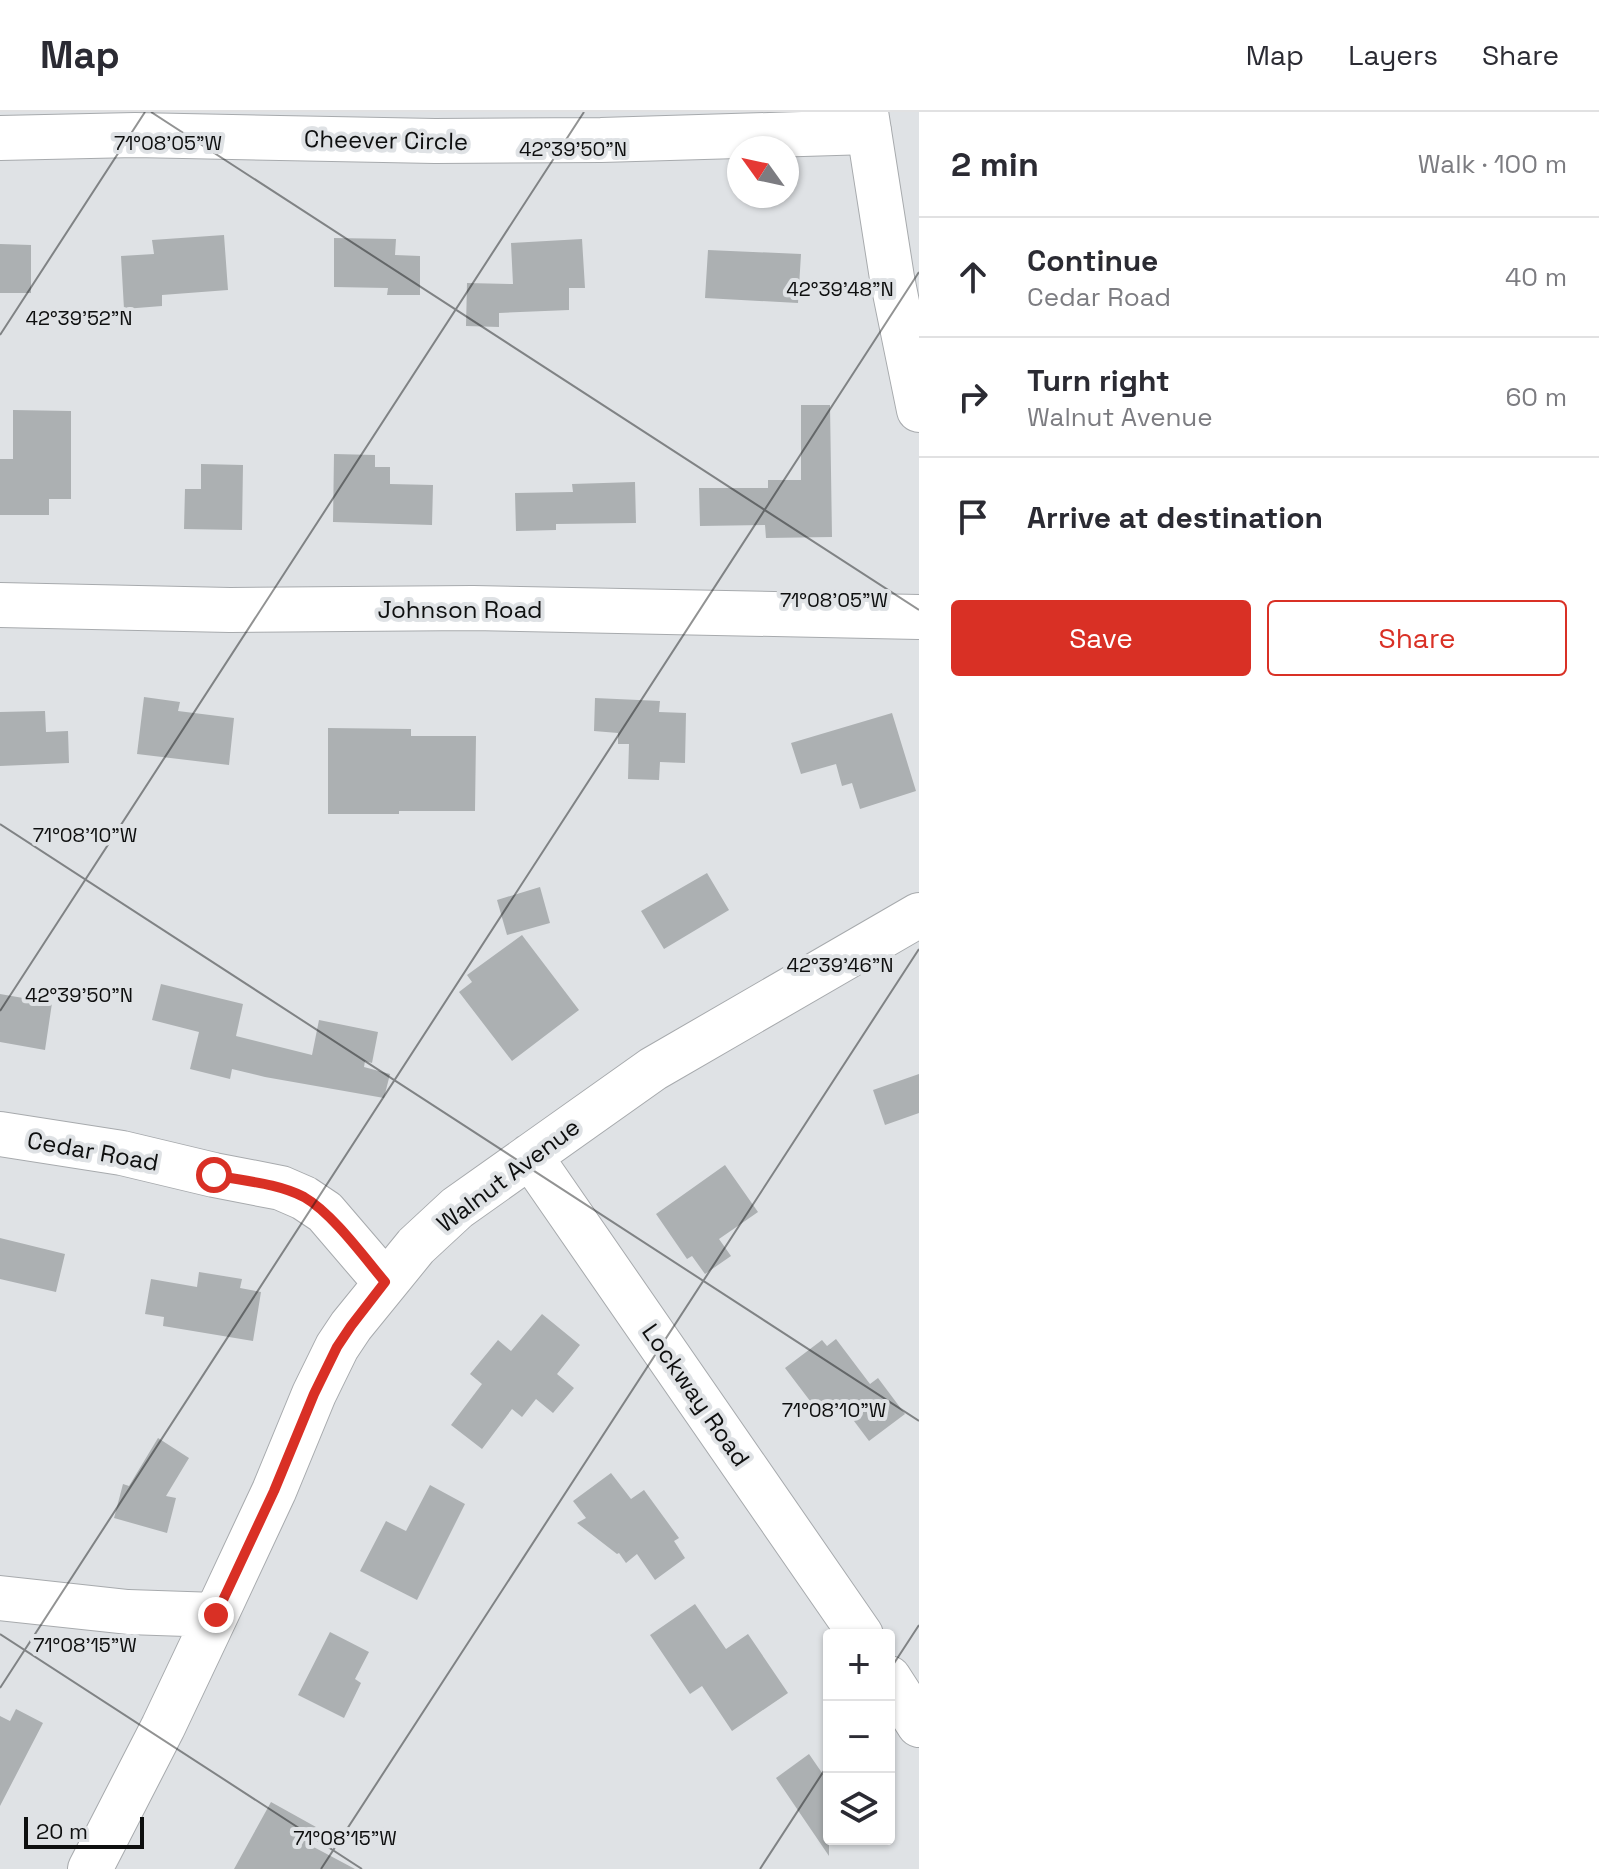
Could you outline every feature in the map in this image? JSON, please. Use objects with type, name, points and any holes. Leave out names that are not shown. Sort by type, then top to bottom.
[{"type":"street","name":"Cheever Circle","points":[[0,138],[135,135],[450,141],[601,140],[868,122]]},
{"type":"street","points":[[868,122],[906,277],[919,410]]},
{"type":"street","name":"Johnson Road","points":[[0,605],[230,610],[473,608],[919,617]]},
{"type":"street","name":"Walnut Avenue","points":[[90,1869],[216,1615],[337,1347],[416,1246],[457,1208],[653,1069],[919,915]]},
{"type":"street","name":"Cedar Road","points":[[0,1134],[122,1153],[281,1188],[325,1212],[385,1282]]},
{"type":"street","name":"Lockway Road","points":[[530,1156],[857,1629]]},
{"type":"street","points":[[0,1598],[128,1612],[216,1615]]},
{"type":"street","points":[[895,1687],[919,1725]]},
{"type":"building","points":[[224,235],[228,290],[162,295],[162,306],[124,309],[121,256],[154,254],[152,240]]},
{"type":"building","points":[[334,238],[396,239],[395,255],[420,256],[420,295],[387,295],[388,288],[334,287]]},
{"type":"building","points":[[582,239],[585,288],[569,288],[569,310],[499,313],[499,327],[466,326],[467,283],[513,284],[511,243]]},
{"type":"building","points":[[0,244],[31,245],[31,293],[0,293]]},
{"type":"building","points":[[708,250],[801,254],[798,303],[705,298]]},
{"type":"building","points":[[801,405],[830,405],[832,537],[766,538],[765,525],[700,526],[699,488],[768,488],[768,480],[801,480]]},
{"type":"building","points":[[13,410],[71,411],[71,499],[49,499],[49,515],[0,515],[0,459],[13,459]]},
{"type":"building","points":[[334,454],[375,455],[375,467],[390,467],[390,484],[433,485],[432,525],[333,522]]},
{"type":"building","points":[[201,464],[243,465],[242,530],[184,529],[185,489],[201,489]]},
{"type":"building","points":[[635,482],[636,523],[556,524],[556,530],[516,531],[515,493],[573,492],[572,484]]},
{"type":"building","points":[[144,697],[180,702],[178,711],[234,718],[229,765],[137,754]]},
{"type":"building","points":[[595,698],[660,701],[659,712],[686,713],[685,763],[660,762],[659,780],[628,779],[629,744],[618,744],[618,733],[594,731]]},
{"type":"building","points":[[45,711],[46,732],[68,731],[69,763],[0,766],[0,712]]},
{"type":"building","points":[[892,713],[916,791],[860,809],[852,783],[842,786],[836,764],[801,774],[791,743]]},
{"type":"building","points":[[328,728],[411,729],[411,736],[476,736],[475,811],[328,814]]},
{"type":"building","points":[[707,873],[729,910],[664,949],[641,911]]},
{"type":"building","points":[[540,887],[550,923],[507,935],[497,900]]},
{"type":"building","points":[[522,935],[579,1010],[512,1061],[459,992],[472,982],[467,975]]},
{"type":"building","points":[[161,984],[243,1004],[236,1036],[312,1055],[319,1020],[378,1032],[372,1063],[365,1061],[364,1067],[390,1074],[384,1098],[232,1069],[230,1079],[190,1069],[199,1032],[152,1020]]},
{"type":"building","points":[[0,994],[52,1003],[45,1050],[0,1042]]},
{"type":"building","points":[[919,1074],[919,1113],[885,1125],[873,1090]]},
{"type":"building","points":[[725,1165],[758,1212],[719,1239],[731,1256],[705,1274],[692,1256],[687,1259],[656,1214]]},
{"type":"building","points":[[0,1238],[65,1254],[56,1292],[0,1279]]},
{"type":"building","points":[[199,1272],[242,1279],[240,1288],[261,1292],[253,1341],[163,1326],[164,1317],[145,1314],[151,1279],[197,1287]]},
{"type":"building","points":[[542,1314],[580,1345],[557,1374],[574,1388],[553,1413],[536,1399],[522,1417],[512,1409],[482,1449],[451,1425],[482,1384],[470,1374],[498,1340],[511,1351]]},
{"type":"building","points":[[836,1339],[870,1384],[878,1378],[905,1414],[869,1441],[842,1405],[823,1418],[785,1368],[822,1340],[827,1346]]},
{"type":"building","points":[[158,1438],[189,1458],[166,1496],[176,1498],[167,1533],[114,1518],[123,1484],[129,1486]]},
{"type":"building","points":[[611,1473],[631,1499],[644,1490],[679,1538],[674,1541],[685,1558],[655,1580],[637,1554],[626,1563],[619,1553],[577,1523],[586,1518],[573,1501]]},
{"type":"building","points":[[430,1485],[465,1504],[417,1600],[360,1571],[386,1521],[406,1531]]},
{"type":"building","points":[[695,1604],[726,1649],[748,1634],[788,1693],[732,1731],[702,1686],[690,1694],[650,1635]]},
{"type":"building","points":[[330,1632],[369,1652],[355,1679],[361,1683],[344,1718],[298,1695]]},
{"type":"building","points":[[16,1709],[43,1723],[0,1806],[0,1716],[10,1721]]},
{"type":"building","points":[[809,1754],[823,1774],[823,1845],[829,1845],[829,1856],[776,1778]]},
{"type":"building","points":[[271,1802],[316,1827],[308,1844],[355,1869],[234,1869]]},
{"type":"route","points":[[214,1175],[281,1188],[304,1198],[325,1212],[385,1282],[337,1347],[216,1615]]}]
